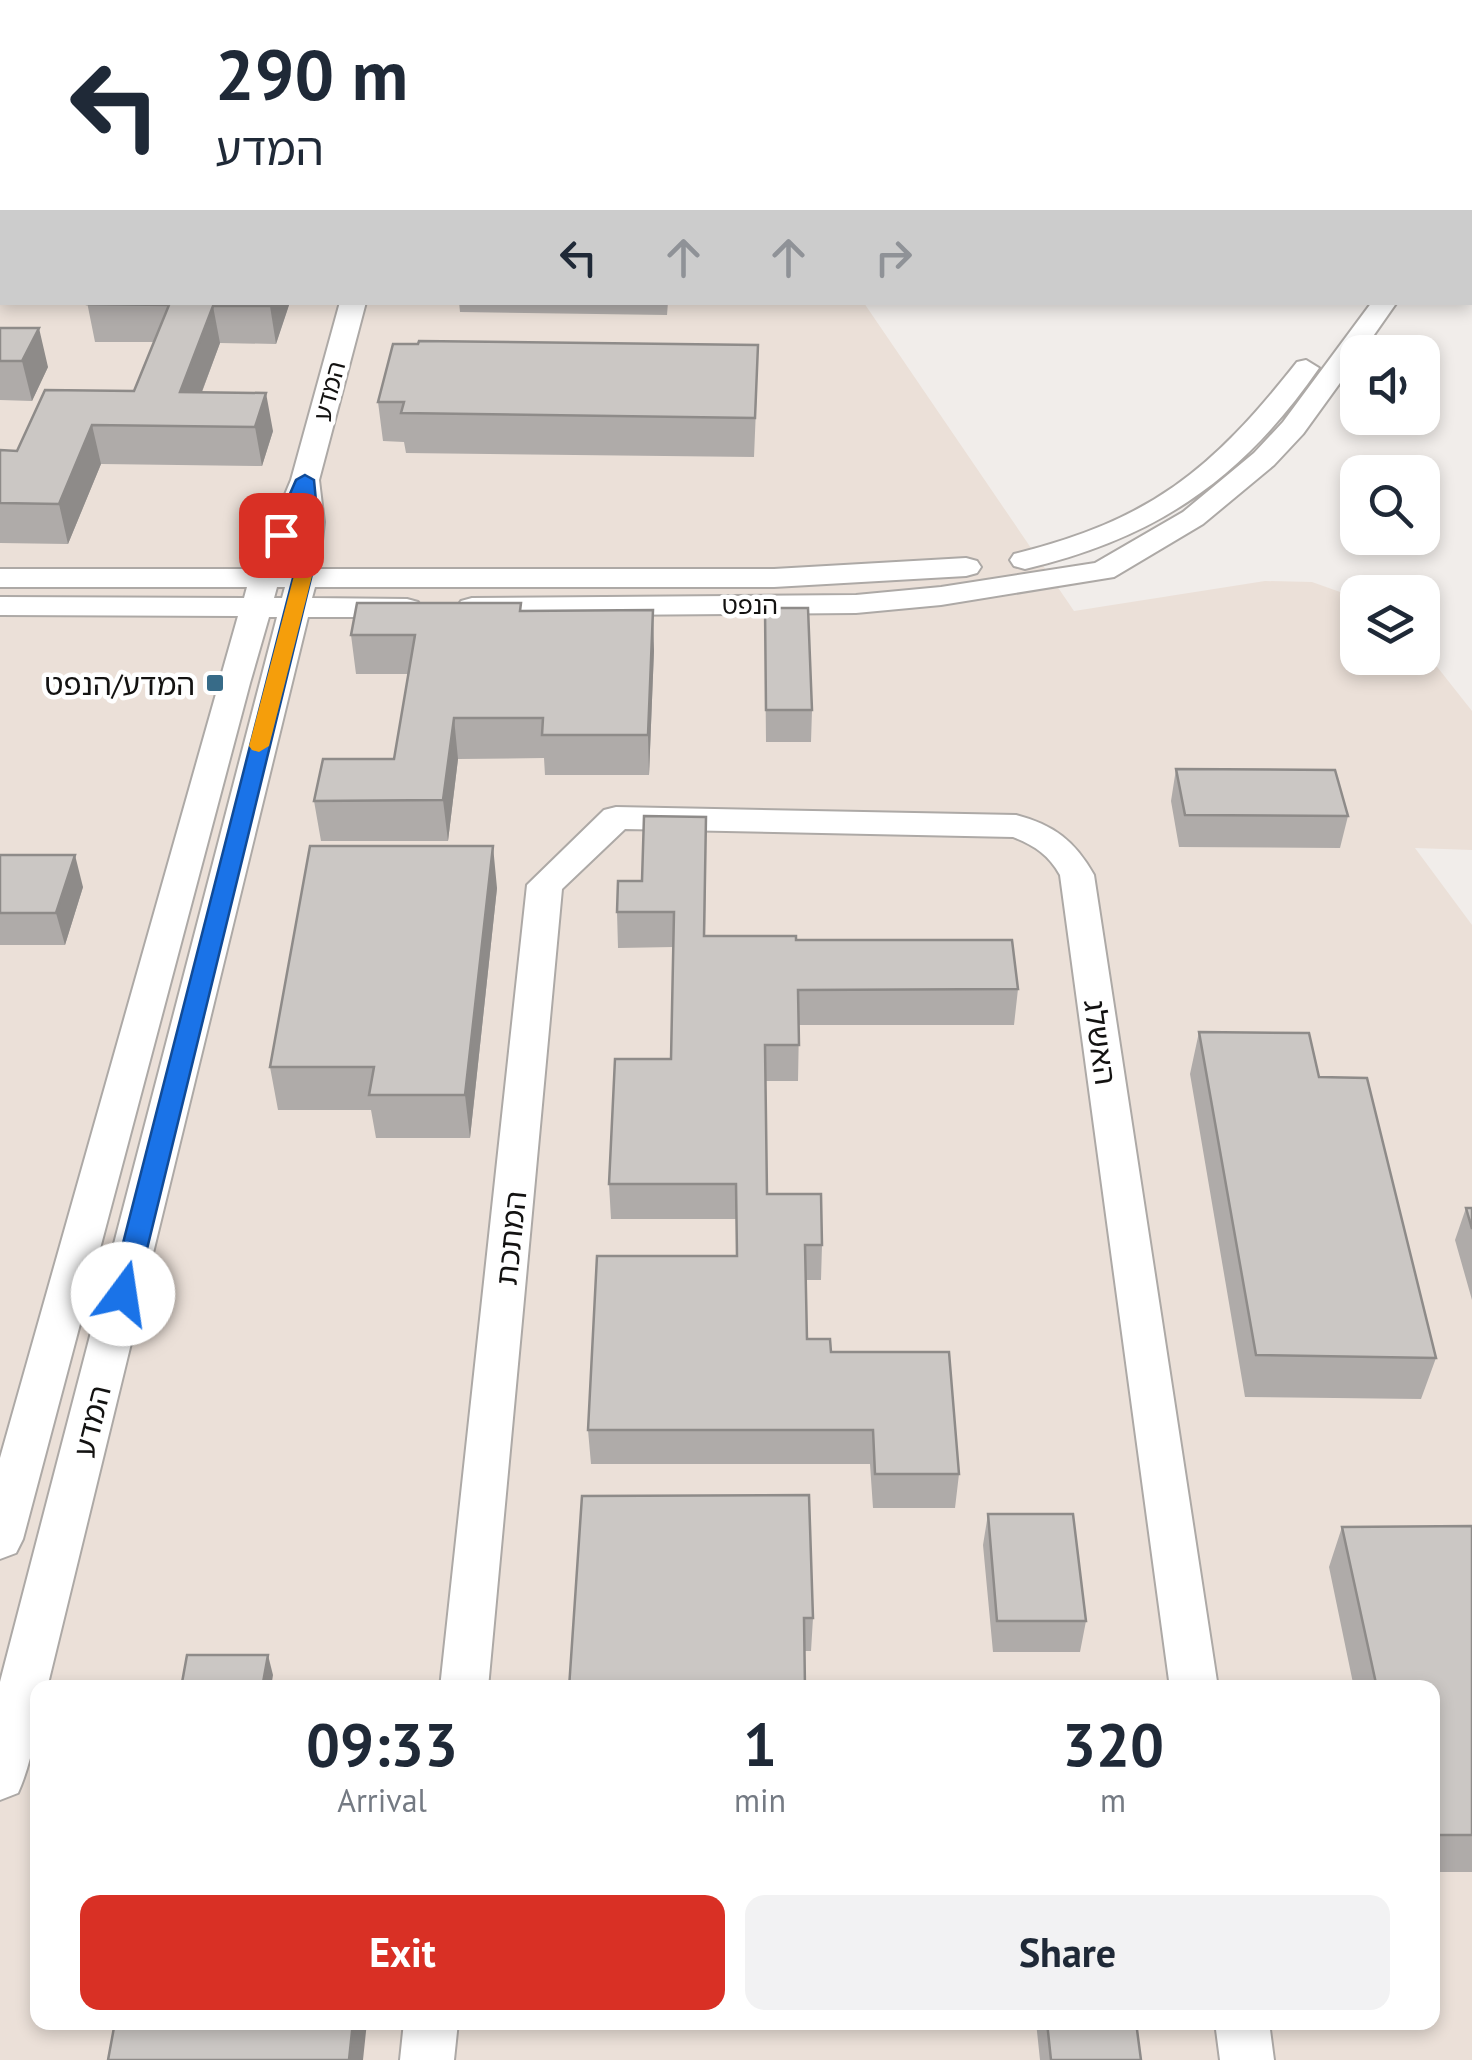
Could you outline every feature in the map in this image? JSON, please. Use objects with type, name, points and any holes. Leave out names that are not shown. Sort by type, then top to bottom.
[{"type":"street","name":"המדע","points":[[0,1777],[280,660],[279,594],[351,305]]},
{"type":"street","name":"הנפט","points":[[383,594],[851,576],[1012,562],[1058,554],[1100,540],[1135,522],[1194,486],[1238,451],[1355,305]]},
{"type":"street","name":"הנפט","points":[[0,578],[279,594],[856,604],[940,596],[1102,571],[1193,518],[1264,459],[1292,428],[1383,305]]},
{"type":"street","name":"המדע","points":[[0,1540],[237,673],[309,547],[305,480]]},
{"type":"street","points":[[309,547],[312,555],[383,594]]},
{"type":"street","name":"הנפט","points":[[0,606],[162,607],[279,594]]},
{"type":"street","points":[[280,660],[383,594]]},
{"type":"street","points":[[162,607],[211,629],[229,652],[237,673]]},
{"type":"street","name":"המתכת","points":[[465,1680],[545,886],[616,818]]},
{"type":"street","name":"האשלג","points":[[616,818],[1016,826],[1041,835],[1064,850],[1077,874],[1193,1680]]},
{"type":"street","points":[[427,2060],[429,2030]]},
{"type":"street","points":[[1243,2030],[1248,2060]]},
{"type":"shaded area","points":[[0,305],[865,305],[1074,611],[1265,581],[1312,582],[1340,592],[1340,675],[1440,675],[1440,671],[1472,711],[1472,850],[1415,848],[1472,925],[1472,2060],[0,2060]]},
{"type":"building","points":[[169,305],[270,305],[213,306],[180,392],[266,393],[255,427],[92,425],[59,504],[0,503],[0,450],[17,451],[45,390],[134,391]]},
{"type":"building","points":[[0,328],[39,328],[22,361],[0,361]]},
{"type":"building","points":[[419,341],[758,345],[755,418],[401,413],[404,402],[378,402],[393,344]]},
{"type":"building","points":[[357,603],[521,603],[520,611],[653,610],[648,735],[542,735],[543,718],[454,718],[443,800],[314,801],[323,759],[394,759],[415,635],[351,635]]},
{"type":"building","points":[[765,608],[808,608],[812,710],[766,710]]},
{"type":"building","points":[[1176,769],[1335,770],[1348,816],[1185,815]]},
{"type":"building","points":[[644,816],[706,817],[704,936],[1012,940],[1018,989],[798,990],[799,1045],[765,1045],[767,1194],[821,1194],[822,1245],[805,1245],[807,1339],[830,1339],[831,1352],[949,1352],[959,1474],[875,1474],[873,1430],[588,1430],[597,1256],[737,1256],[736,1184],[609,1184],[615,1059],[671,1059],[674,912],[617,912],[618,881],[642,881]]},
{"type":"building","points":[[310,846],[493,846],[465,1095],[369,1095],[374,1067],[270,1067]]},
{"type":"building","points":[[0,855],[75,855],[56,913],[0,913]]},
{"type":"building","points":[[1199,1032],[1309,1033],[1319,1077],[1367,1078],[1436,1358],[1256,1355]]},
{"type":"building","points":[[1466,1208],[1472,1208],[1472,1229]]},
{"type":"building","points":[[809,1495],[813,1618],[804,1618],[805,1680],[570,1680],[582,1496]]},
{"type":"building","points":[[988,1514],[1073,1514],[1086,1621],[997,1621]]},
{"type":"building","points":[[1472,1526],[1472,1835],[1440,1835],[1440,1680],[1375,1680],[1342,1527]]},
{"type":"building","points":[[187,1655],[268,1655],[263,1680],[182,1680]]},
{"type":"building","points":[[114,2030],[352,2030],[349,2060],[108,2060]]},
{"type":"building","points":[[1048,2030],[1137,2030],[1141,2060],[1051,2060]]},
{"type":"slow traffic","points":[[259,746],[304,572]]},
{"type":"place","name":"המדע/הנפט","points":[[215,683]]},
{"type":"route","points":[[123,1294],[304,570],[310,522],[305,480],[281,535]]}]
